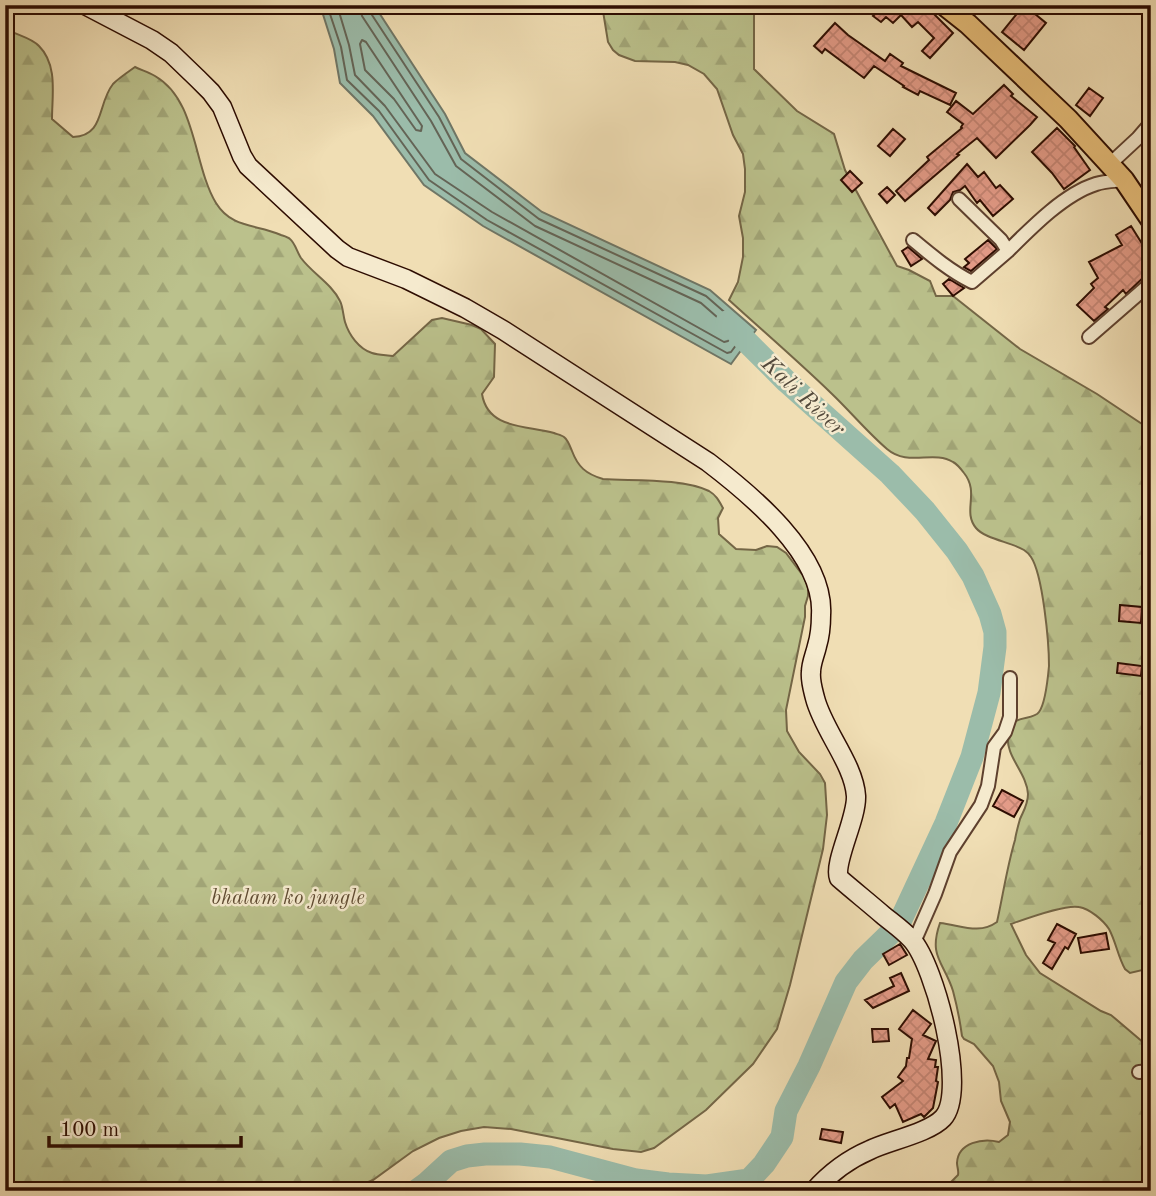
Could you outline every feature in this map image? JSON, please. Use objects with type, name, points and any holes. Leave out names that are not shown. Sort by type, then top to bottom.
[{"type":"main road","points":[[85,5],[152,40],[171,53],[198,79],[222,107],[248,166],[337,249],[360,263],[428,288],[503,330],[708,461],[778,522],[799,551],[819,590],[822,611],[811,672],[816,703],[855,789],[854,814],[837,870],[839,878],[908,937],[923,958],[938,998],[952,1064],[953,1084],[944,1117],[901,1139],[870,1149],[830,1174],[814,1191]]},
{"type":"main road","points":[[944,5],[968,24],[1068,118],[1124,180],[1151,220]]},
{"type":"street","points":[[1110,164],[1151,123]]},
{"type":"street","points":[[913,240],[972,282],[1068,198],[1097,184],[1124,180]]},
{"type":"street","points":[[959,200],[1001,240],[1008,251]]},
{"type":"street","points":[[1089,337],[1151,284]]},
{"type":"street","points":[[908,937],[935,894],[950,852],[981,806],[988,786],[994,747],[1005,732],[1010,717],[1010,678]]},
{"type":"green space","points":[[602,5],[754,5],[754,69],[797,111],[834,134],[845,170],[897,266],[930,281],[936,296],[953,296],[1020,349],[1097,394],[1151,430],[1151,968],[1130,973],[1125,969],[1109,929],[1096,915],[1083,908],[1055,910],[1011,924],[1026,955],[1040,973],[1111,1015],[1151,1049],[1151,1191],[949,1191],[951,1182],[958,1175],[958,1156],[962,1150],[979,1141],[999,1142],[1008,1135],[1010,1122],[1001,1101],[999,1082],[993,1066],[974,1044],[962,1036],[953,991],[936,952],[936,944],[940,923],[976,929],[997,922],[1017,830],[1028,798],[1027,786],[1010,750],[1008,735],[1017,720],[1039,712],[1048,677],[1049,655],[1039,578],[1031,557],[1026,552],[985,535],[976,528],[970,515],[969,480],[957,465],[937,457],[903,457],[887,449],[819,381],[729,300],[738,282],[743,257],[739,216],[745,192],[745,169],[743,154],[733,135],[717,89],[704,74],[688,65],[635,61],[619,55],[608,42]]},
{"type":"green space","name":"bhalam ko jungle","points":[[5,28],[32,40],[45,54],[53,81],[52,119],[73,137],[83,135],[96,125],[113,84],[135,67],[155,76],[169,87],[187,117],[208,188],[222,211],[237,222],[287,237],[292,241],[301,258],[336,295],[349,332],[367,351],[393,356],[432,320],[442,318],[481,329],[495,344],[494,377],[482,394],[492,414],[510,424],[563,436],[580,466],[597,477],[672,482],[709,491],[723,508],[718,518],[719,534],[736,549],[777,547],[786,553],[804,577],[808,596],[786,710],[787,731],[799,752],[825,783],[827,815],[823,849],[790,985],[777,1029],[753,1064],[706,1110],[654,1148],[641,1152],[613,1149],[511,1129],[484,1127],[439,1138],[413,1151],[373,1180],[340,1190],[148,1188],[111,1191],[5,1191]]},
{"type":"water","points":[[320,5],[374,5],[445,114],[465,153],[542,212],[710,290],[756,330],[731,364],[483,226],[424,185],[373,116],[340,83],[334,49]]},
{"type":"building","points":[[874,5],[925,5],[953,33],[930,58],[922,51],[934,38],[918,22],[912,27],[901,15],[893,23],[886,17],[881,22],[873,16],[879,10]]},
{"type":"building","points":[[1024,5],[1046,23],[1024,50],[1002,32]]},
{"type":"building","points":[[835,23],[885,61],[890,54],[903,63],[901,66],[956,93],[950,105],[920,91],[918,95],[874,66],[864,78],[825,49],[822,53],[814,46]]},
{"type":"building","points":[[1004,85],[1013,94],[1011,96],[1037,117],[996,158],[977,138],[905,201],[896,191],[929,160],[927,157],[962,128],[963,124],[947,112],[956,101],[973,114]]},
{"type":"building","points":[[1089,88],[1103,98],[1090,116],[1076,105]]},
{"type":"building","points":[[1057,128],[1075,146],[1090,170],[1064,189],[1032,152]]},
{"type":"building","points":[[893,129],[905,139],[890,156],[878,146]]},
{"type":"building","points":[[967,164],[978,177],[984,172],[996,188],[1000,185],[1013,199],[993,216],[980,200],[977,203],[965,186],[953,192],[950,200],[935,215],[928,208]]},
{"type":"building","points":[[850,171],[862,183],[852,192],[841,180]]},
{"type":"building","points":[[887,187],[895,195],[887,203],[879,194]]},
{"type":"building","points":[[1131,226],[1151,258],[1151,274],[1145,276],[1126,294],[1123,290],[1094,321],[1077,305],[1094,288],[1091,284],[1098,278],[1089,262],[1122,245],[1116,235]]},
{"type":"building","points":[[988,240],[997,249],[971,271],[964,267],[969,263],[965,259]]},
{"type":"building","points":[[908,247],[922,259],[911,266],[902,251]]},
{"type":"building","points":[[949,279],[964,288],[953,296],[943,284]]},
{"type":"building","points":[[1120,605],[1142,607],[1141,623],[1119,621]]},
{"type":"building","points":[[1118,663],[1142,666],[1141,676],[1117,673]]},
{"type":"building","points":[[1002,790],[1023,801],[1014,817],[993,806]]},
{"type":"building","points":[[1057,924],[1076,934],[1052,969],[1043,963],[1055,943],[1048,940]]},
{"type":"building","points":[[1106,933],[1109,949],[1081,953],[1078,938]]},
{"type":"building","points":[[900,944],[907,955],[889,965],[883,954]]},
{"type":"building","points":[[901,973],[909,991],[873,1008],[865,1000],[894,986],[890,978]]},
{"type":"building","points":[[913,1010],[931,1024],[923,1035],[936,1041],[928,1059],[936,1060],[938,1082],[933,1108],[924,1117],[921,1114],[903,1122],[895,1104],[890,1108],[882,1097],[903,1081],[898,1077],[909,1058],[912,1039],[899,1029]]},
{"type":"building","points":[[872,1029],[888,1029],[889,1041],[873,1042]]},
{"type":"building","points":[[822,1129],[843,1132],[841,1143],[820,1139]]},
{"type":"waterway","name":"Kali River","points":[[416,1191],[451,1161],[485,1154],[550,1157],[636,1180],[668,1184],[707,1186],[749,1180],[764,1164],[782,1137],[786,1111],[846,982],[863,960],[898,926],[946,823],[972,757],[989,693],[995,647],[995,632],[990,614],[973,576],[925,511],[890,474],[787,382],[727,322]]}]
